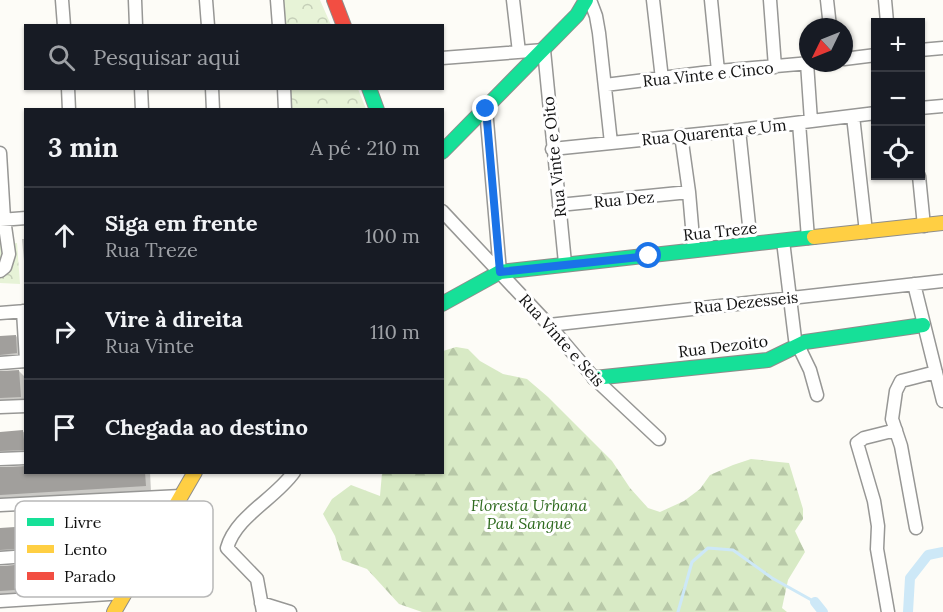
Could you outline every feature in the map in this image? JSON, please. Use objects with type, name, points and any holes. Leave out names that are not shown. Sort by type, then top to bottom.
[{"type":"street","points":[[62,0],[64,24]]},
{"type":"street","points":[[135,0],[136,24]]},
{"type":"street","points":[[206,0],[208,24]]},
{"type":"street","points":[[277,0],[279,24]]},
{"type":"street","points":[[334,0],[343,24]]},
{"type":"street","points":[[513,0],[519,52]]},
{"type":"street","points":[[444,150],[544,50],[588,0],[596,16],[611,143]]},
{"type":"street","points":[[653,0],[662,79]]},
{"type":"street","points":[[711,0],[718,71]]},
{"type":"street","points":[[770,0],[775,67]]},
{"type":"street","points":[[827,0],[829,18]]},
{"type":"street","points":[[885,0],[887,18]]},
{"type":"street","points":[[925,50],[943,48]]},
{"type":"street","points":[[444,58],[544,50]]},
{"type":"street","name":"Rua Vinte e Oito","points":[[544,50],[565,263]]},
{"type":"street","points":[[853,58],[871,56]]},
{"type":"street","name":"Rua Vinte e Cinco","points":[[605,85],[718,71],[799,64]]},
{"type":"street","points":[[808,72],[805,122],[808,238]]},
{"type":"street","points":[[68,90],[69,108]]},
{"type":"street","points":[[141,90],[142,108]]},
{"type":"street","points":[[212,90],[213,108]]},
{"type":"street","points":[[284,90],[285,108]]},
{"type":"street","points":[[370,90],[376,108]]},
{"type":"street","points":[[925,108],[943,106]]},
{"type":"street","points":[[444,303],[500,272],[486,109]]},
{"type":"street","name":"Rua Quarenta e Um","points":[[552,149],[871,114]]},
{"type":"street","points":[[853,116],[866,232]]},
{"type":"street","points":[[739,130],[752,244]]},
{"type":"street","points":[[681,135],[694,250]]},
{"type":"street","points":[[0,153],[2,219],[9,254],[6,267],[0,271]]},
{"type":"street","points":[[919,180],[924,226]]},
{"type":"street","name":"Rua Dez","points":[[559,205],[689,192]]},
{"type":"street","name":"Rua Vinte e Seis","points":[[444,213],[549,325],[594,378],[659,439]]},
{"type":"street","points":[[2,219],[24,218]]},
{"type":"street","name":"Rua Treze","points":[[500,272],[943,223]]},
{"type":"street","points":[[783,241],[797,345],[810,370],[817,395]]},
{"type":"street","name":"Rua Dezesseis","points":[[549,325],[943,281]]},
{"type":"street","points":[[914,284],[943,401]]},
{"type":"street","points":[[0,313],[24,311]]},
{"type":"street","name":"Rua Dezoito","points":[[594,378],[768,360],[805,342],[923,325]]},
{"type":"street","points":[[0,363],[24,360]]},
{"type":"street","points":[[916,528],[902,452],[892,419],[894,399],[898,384],[907,379],[936,372]]},
{"type":"street","points":[[0,407],[24,406]]},
{"type":"street","points":[[888,612],[877,549],[878,526],[874,501],[857,443],[864,438],[896,430]]},
{"type":"street","points":[[0,459],[24,458]]},
{"type":"street","points":[[178,501],[194,474]]},
{"type":"street","points":[[290,612],[262,607],[256,579],[227,548],[243,522],[287,482],[293,474]]},
{"type":"street","points":[[80,501],[181,496]]},
{"type":"street","points":[[0,505],[15,504]]},
{"type":"street","points":[[0,558],[15,557]]},
{"type":"street","points":[[0,601],[62,597]]},
{"type":"street","points":[[114,612],[123,597]]},
{"type":"green space","points":[[282,0],[320,0],[331,24],[283,24]]},
{"type":"green space","points":[[285,90],[358,90],[366,108],[285,108]]},
{"type":"green space","points":[[17,243],[20,284],[0,283],[0,244]]},
{"type":"green space","name":"Floresta Urbana Pau Sangue","points":[[456,347],[468,349],[480,361],[503,374],[527,379],[612,461],[630,488],[648,508],[660,512],[684,501],[700,489],[710,475],[733,465],[751,459],[789,463],[803,509],[803,519],[795,531],[805,552],[788,580],[782,608],[787,612],[422,612],[399,604],[367,569],[342,560],[335,536],[323,514],[332,499],[351,485],[380,496],[382,474],[444,474],[444,351]]},
{"type":"building","points":[[16,335],[17,353],[0,355],[0,336]]},
{"type":"building","points":[[19,370],[21,397],[0,398],[0,371]]},
{"type":"building","points":[[23,430],[24,450],[0,451],[0,432]]},
{"type":"building","points":[[24,466],[24,474],[145,474],[146,486],[0,495],[0,467]]},
{"type":"building","points":[[15,527],[15,549],[0,550],[0,528]]},
{"type":"building","points":[[15,565],[15,590],[0,591],[0,566]]},
{"type":"waterway","points":[[678,612],[692,562],[708,548],[733,550],[772,578],[815,602]]},
{"type":"waterway","points":[[908,612],[910,578],[928,555],[943,552]]},
{"type":"waterway","points":[[815,602],[823,612]]},
{"type":"traffic: fast","points":[[444,150],[577,15],[586,0]]},
{"type":"traffic: fast","points":[[370,90],[376,108]]},
{"type":"traffic: fast","points":[[444,303],[500,272],[814,237]]},
{"type":"traffic: fast","points":[[594,378],[768,360],[805,342],[923,325]]},
{"type":"traffic: slow","points":[[814,237],[943,223]]},
{"type":"traffic: slow","points":[[178,501],[194,474]]},
{"type":"traffic: slow","points":[[114,612],[123,597]]},
{"type":"traffic: jam","points":[[334,0],[343,24]]},
{"type":"route","points":[[486,109],[500,272],[565,263],[649,256]]}]
